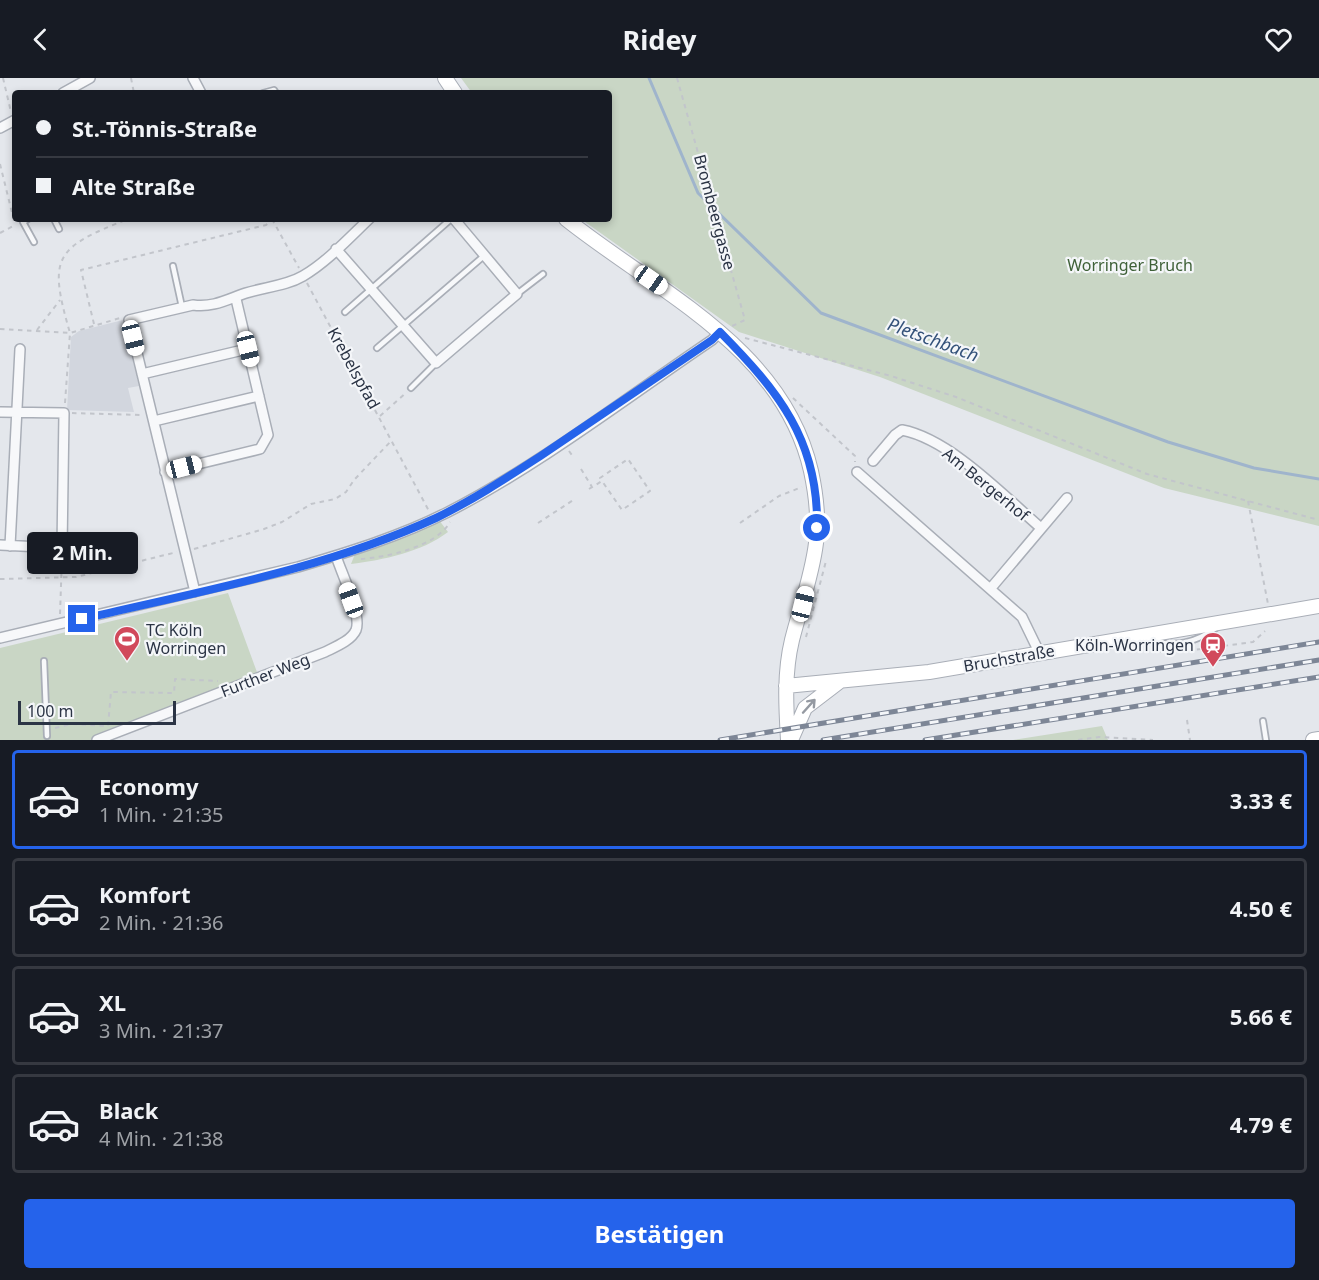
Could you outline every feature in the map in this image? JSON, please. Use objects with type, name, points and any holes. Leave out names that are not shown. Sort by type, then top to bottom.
[{"type":"main road","points":[[570,222],[720,332],[779,397],[802,440],[813,484],[817,514],[816,542],[792,640],[786,686],[790,740]]},
{"type":"main road","name":"Bruchstraße","points":[[786,686],[929,672],[1319,606]]},
{"type":"main road","points":[[790,740],[805,708],[839,682]]},
{"type":"main road","points":[[1313,740],[1319,739]]},
{"type":"street","points":[[68,90],[90,78]]},
{"type":"street","points":[[195,592],[129,320],[182,307],[204,306],[236,299],[244,294],[303,276],[366,222]]},
{"type":"street","points":[[336,249],[436,363],[517,294],[455,222]]},
{"type":"street","points":[[165,472],[260,448],[268,435],[236,299]]},
{"type":"street","points":[[0,638],[336,556],[434,519],[563,441],[712,340],[720,332]]},
{"type":"street","points":[[0,412],[16,412],[64,413],[62,548],[5,546],[16,412],[20,349]]},
{"type":"street","points":[[142,374],[248,349]]},
{"type":"street","points":[[153,418],[259,396]]},
{"type":"street","name":"Am Bergerhof","points":[[873,461],[902,430],[919,435],[956,457],[1041,528]]},
{"type":"street","points":[[857,472],[1022,617],[1039,652]]},
{"type":"street","name":"Am Bergerhof","points":[[991,588],[1067,498]]},
{"type":"street","name":"Further Weg","points":[[97,740],[325,652],[348,639],[356,630],[358,618],[336,556]]},
{"type":"lane","points":[[26,222],[34,242]]},
{"type":"lane","points":[[56,222],[59,229]]},
{"type":"lane","points":[[345,312],[449,222]]},
{"type":"lane","points":[[377,348],[485,255]]},
{"type":"lane","points":[[173,266],[182,307]]},
{"type":"lane","points":[[517,294],[543,274]]},
{"type":"lane","points":[[411,388],[436,363]]},
{"type":"lane","points":[[44,661],[47,736]]},
{"type":"lane","points":[[1263,721],[1266,740]]},
{"type":"path","points":[[3,78],[12,112]]},
{"type":"path","name":"Brombeergasse","points":[[677,78],[745,320],[720,332]]},
{"type":"path","points":[[0,164],[12,213]]},
{"type":"path","points":[[0,233],[21,222]]},
{"type":"path","points":[[122,222],[78,243],[65,255],[57,273],[60,300],[70,333],[64,413],[153,418]]},
{"type":"path","points":[[94,324],[81,270],[266,225],[270,222]]},
{"type":"path","name":"Krebelspfad","points":[[273,222],[434,519]]},
{"type":"path","points":[[38,330],[60,300]]},
{"type":"path","points":[[0,329],[70,333],[94,324],[122,318],[129,320]]},
{"type":"path","points":[[742,338],[891,376],[956,397],[1147,474],[1319,520]]},
{"type":"path","points":[[380,416],[411,388]]},
{"type":"path","points":[[779,397],[788,393],[855,456],[857,472]]},
{"type":"path","points":[[0,579],[61,579],[185,551],[264,529],[282,522],[311,504],[335,499],[346,492],[354,480],[392,440]]},
{"type":"path","points":[[628,459],[650,492],[622,510],[602,481],[600,478],[628,459]]},
{"type":"path","points":[[580,469],[591,488],[602,481]]},
{"type":"path","points":[[740,522],[779,496],[813,484]]},
{"type":"path","points":[[538,524],[575,499]]},
{"type":"path","points":[[1248,501],[1270,614]]},
{"type":"path","points":[[358,559],[406,550],[437,536],[449,525],[450,511]]},
{"type":"path","points":[[59,625],[62,548]]},
{"type":"path","points":[[1179,652],[1253,642],[1265,631]]},
{"type":"path","points":[[47,736],[52,729],[71,724],[108,726],[111,692],[174,693],[175,679],[218,681]]},
{"type":"path","points":[[1187,720],[1190,740]]},
{"type":"path","points":[[1078,740],[1108,737],[1153,740]]},
{"type":"shaded area","points":[[123,320],[139,386],[128,388],[134,412],[67,410],[71,337],[79,331]]},
{"type":"green space","name":"Worringer Bruch","points":[[461,78],[1319,78],[1319,526],[1164,488],[880,377],[739,332],[585,222],[612,222],[612,90],[470,90]]},
{"type":"green space","points":[[439,520],[448,532],[426,545],[389,557],[351,564],[355,554]]},
{"type":"green space","name":"TC Köln Worringen","points":[[228,593],[258,675],[91,740],[0,740],[0,648]]},
{"type":"green space","points":[[1102,726],[1108,740],[1013,740]]},
{"type":"waterway","name":"Pletschbach","points":[[649,78],[698,193],[821,313],[1168,442],[1254,468],[1319,479]]},
{"type":"railway","points":[[720,740],[1319,642]]},
{"type":"railway","points":[[823,740],[1319,660]]},
{"type":"railway","points":[[925,740],[1319,677]]},
{"type":"place","name":"TC Köln Worringen","points":[[127,662]]},
{"type":"place","name":"Köln-Worringen","points":[[1213,668]]},
{"type":"route","points":[[82,619],[298,567],[336,556],[434,519],[506,478],[563,441],[712,340],[720,332],[759,372],[779,397],[791,417],[802,440],[810,466],[816,498],[817,528]]}]
